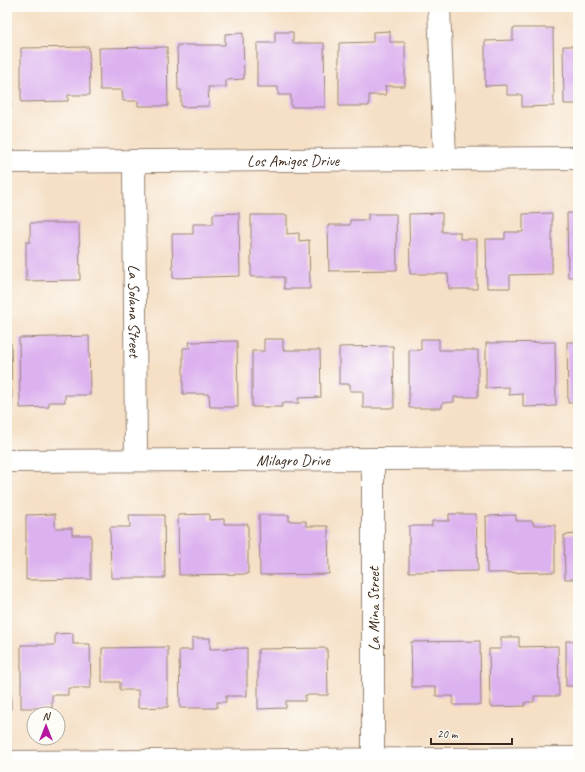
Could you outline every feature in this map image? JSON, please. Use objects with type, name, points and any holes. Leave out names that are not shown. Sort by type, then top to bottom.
[{"type":"street","points":[[439,7],[444,159]]},
{"type":"street","name":"Los Amigos Drive","points":[[7,162],[578,158]]},
{"type":"street","name":"La Solana Street","points":[[134,161],[136,460]]},
{"type":"street","name":"Milagro Drive","points":[[7,461],[578,458]]},
{"type":"street","name":"La Mina Street","points":[[373,459],[373,759]]},
{"type":"street","points":[[7,762],[578,758]]},
{"type":"building","points":[[513,28],[553,28],[554,106],[522,107],[522,95],[507,95],[507,85],[485,86],[485,41],[513,40]]},
{"type":"building","points":[[390,31],[390,42],[405,42],[405,86],[385,86],[386,95],[369,95],[369,106],[339,106],[339,43],[373,42],[373,32]]},
{"type":"building","points":[[275,32],[293,32],[293,43],[324,43],[325,107],[291,107],[291,95],[278,95],[278,87],[257,87],[257,43],[275,43]]},
{"type":"building","points":[[243,33],[244,79],[226,80],[226,87],[208,87],[209,106],[181,107],[181,90],[178,90],[177,45],[225,45],[225,34]]},
{"type":"building","points":[[7,45],[10,45],[11,108],[7,108]]},
{"type":"building","points":[[563,46],[578,46],[578,104],[564,104]]},
{"type":"building","points":[[89,47],[90,95],[68,95],[68,101],[21,102],[21,48]]},
{"type":"building","points":[[167,47],[168,106],[138,106],[138,101],[123,101],[122,90],[100,90],[99,48]]},
{"type":"building","points":[[239,213],[240,276],[173,278],[172,234],[193,234],[193,224],[213,224],[213,214]]},
{"type":"building","points":[[442,213],[442,232],[460,232],[460,239],[477,239],[477,289],[449,289],[448,274],[410,274],[409,214]]},
{"type":"building","points":[[552,213],[552,274],[510,275],[510,288],[487,288],[486,239],[505,239],[505,232],[523,232],[523,214]]},
{"type":"building","points":[[567,213],[578,213],[578,277],[568,277]]},
{"type":"building","points":[[368,214],[396,214],[397,270],[329,271],[328,225],[350,225],[350,220],[368,220]]},
{"type":"building","points":[[251,215],[287,215],[287,234],[299,233],[299,241],[309,240],[310,289],[284,289],[284,277],[251,277]]},
{"type":"building","points":[[30,223],[79,223],[80,280],[26,281],[26,242],[30,242]]},
{"type":"building","points":[[89,336],[90,395],[65,395],[65,402],[49,402],[49,407],[20,408],[19,338]]},
{"type":"building","points":[[264,339],[283,339],[283,350],[320,350],[321,397],[298,398],[299,403],[282,403],[282,407],[252,407],[252,351],[264,351]]},
{"type":"building","points":[[421,339],[439,339],[439,350],[478,350],[478,397],[454,397],[454,402],[442,403],[442,408],[409,408],[409,350],[421,350]]},
{"type":"building","points":[[237,341],[238,407],[210,407],[209,394],[183,394],[183,348],[190,348],[189,342]]},
{"type":"building","points":[[555,342],[556,406],[523,407],[523,394],[509,395],[509,387],[486,388],[486,343]]},
{"type":"building","points":[[567,342],[578,342],[578,403],[568,403]]},
{"type":"building","points":[[7,343],[11,343],[12,407],[7,407]]},
{"type":"building","points":[[393,346],[394,408],[363,408],[363,391],[350,391],[350,384],[339,384],[339,347]]},
{"type":"building","points":[[55,514],[55,528],[72,528],[72,535],[91,535],[91,579],[26,580],[26,515]]},
{"type":"building","points":[[209,514],[209,520],[224,519],[224,524],[248,524],[248,574],[179,575],[178,515]]},
{"type":"building","points":[[449,514],[476,514],[478,571],[409,572],[409,526],[432,526],[432,521],[449,521]]},
{"type":"building","points":[[129,515],[164,515],[165,578],[111,578],[110,527],[130,527]]},
{"type":"building","points":[[259,515],[289,515],[289,521],[306,521],[306,526],[328,526],[329,574],[260,575]]},
{"type":"building","points":[[516,515],[516,521],[533,521],[533,525],[555,525],[555,572],[487,573],[486,516]]},
{"type":"building","points":[[578,534],[578,579],[565,579],[564,535]]},
{"type":"building","points":[[73,633],[73,644],[90,644],[91,688],[68,688],[68,695],[52,695],[52,706],[26,706],[26,708],[21,708],[21,645],[55,645],[55,634]]},
{"type":"building","points":[[501,637],[519,637],[519,647],[558,646],[559,696],[534,696],[534,702],[525,702],[525,706],[490,707],[489,649],[501,649]]},
{"type":"building","points":[[192,638],[210,638],[210,649],[247,648],[247,696],[226,696],[226,702],[217,702],[217,708],[180,708],[179,650],[192,650]]},
{"type":"building","points":[[480,641],[481,705],[453,705],[453,696],[436,696],[436,687],[412,687],[411,642]]},
{"type":"building","points":[[566,641],[578,641],[578,686],[566,686]]},
{"type":"building","points":[[7,644],[10,644],[11,709],[7,709]]},
{"type":"building","points":[[168,647],[168,707],[138,708],[138,690],[120,690],[120,682],[102,682],[102,648]]},
{"type":"building","points":[[327,648],[328,695],[305,695],[305,701],[286,701],[286,708],[258,709],[258,649]]}]
